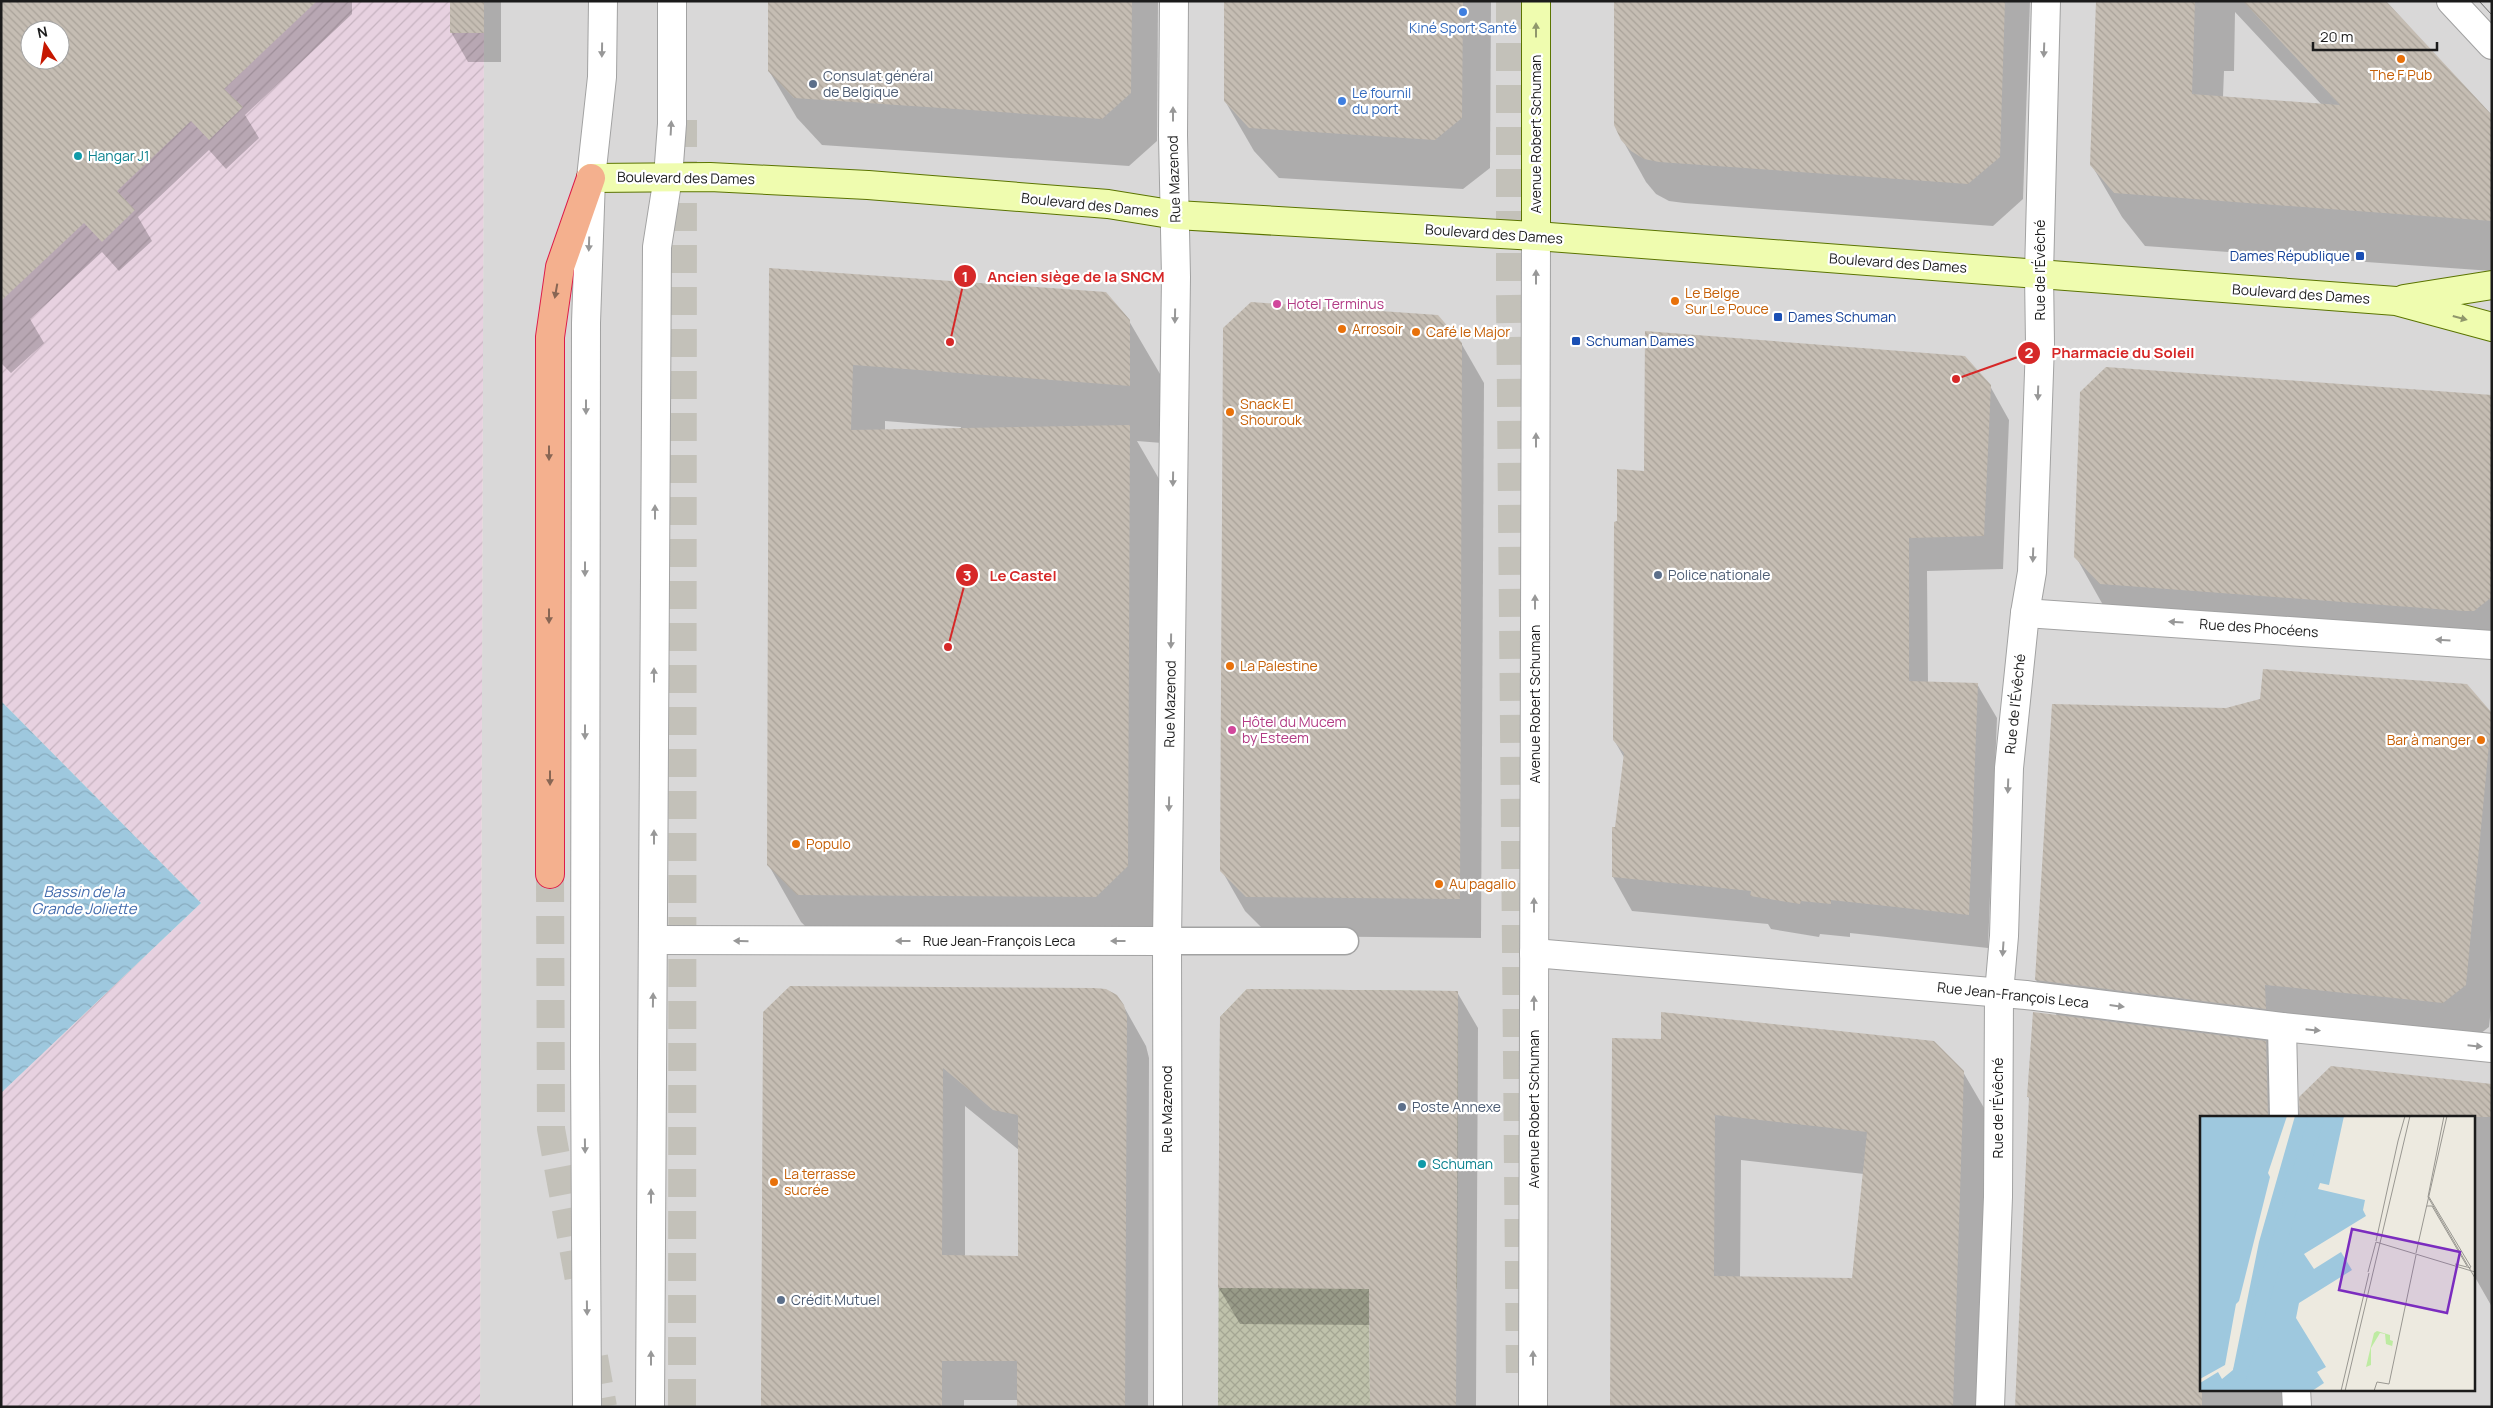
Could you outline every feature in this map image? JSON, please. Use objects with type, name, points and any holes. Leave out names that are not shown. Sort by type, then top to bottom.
[{"type":"highway","points":[[550,874],[550,337],[560,267],[592,178]]},
{"type":"main road","name":"Avenue Robert Schuman","points":[[1536,1],[1536,236]]},
{"type":"main road","name":"Boulevard des Dames","points":[[592,178],[668,176],[868,185],[1108,204],[1176,215],[1536,236],[2396,301],[2492,327]]},
{"type":"main road","name":"Boulevard des Dames","points":[[2396,301],[2492,285]]},
{"type":"street","points":[[587,1407],[584,1057],[586,323],[592,178],[602,77],[603,1]]},
{"type":"street","points":[[650,1407],[657,247],[668,176],[672,124],[672,1]]},
{"type":"street","name":"Rue Mazenod","points":[[1168,1407],[1167,941],[1176,215],[1172,135],[1174,1]]},
{"type":"street","name":"Rue de l'Évêché","points":[[1990,1407],[1998,1197],[1999,993],[2004,936],[2008,768],[2025,613],[2032,572],[2040,344],[2039,274],[2046,1]]},
{"type":"street","points":[[2451,1],[2492,45]]},
{"type":"street","name":"Avenue Robert Schuman","points":[[1533,1407],[1536,236]]},
{"type":"street","name":"Rue des Phocéens","points":[[2025,613],[2492,645]]},
{"type":"street","name":"Rue Jean-François Leca","points":[[654,940],[1345,941]]},
{"type":"street","name":"Rue Jean-François Leca","points":[[1534,953],[1999,993],[2282,1027],[2492,1048]]},
{"type":"street","points":[[2282,1027],[2284,1116]]},
{"type":"street","points":[[2296,1390],[2297,1407]]},
{"type":"shaded area","points":[[1,1],[484,1],[480,1407],[1,1407],[1,1093],[201,903],[1,701]]},
{"type":"shaded area","points":[[484,1],[2492,1],[2492,1407],[480,1407]]},
{"type":"shaded area","name":"Schuman","points":[[1247,989],[1458,991],[1457,1289],[1369,1289],[1370,1407],[1218,1407],[1220,1017]]},
{"type":"water","name":"Bassin de la Grande Joliette","points":[[1,701],[201,903],[1,1093]]},
{"type":"building","name":"Hangar J1","points":[[1,1],[317,1],[224,89],[243,107],[209,140],[191,121],[117,191],[135,210],[102,242],[84,223],[1,301]]},
{"type":"building","points":[[450,1],[484,1],[484,33],[450,33]]},
{"type":"building","points":[[768,1],[1132,1],[1131,93],[1102,119],[794,98],[768,71]]},
{"type":"building","points":[[1224,1],[1463,1],[1462,118],[1435,140],[1249,128],[1224,101]]},
{"type":"building","points":[[1614,1],[2005,1],[2000,157],[1968,184],[1659,162],[1644,159],[1631,151],[1621,140],[1614,125]]},
{"type":"building","points":[[2096,1],[2195,1],[2192,94],[2340,105],[2243,1],[2386,1],[2492,115],[2492,221],[2114,193],[2090,165]]},
{"type":"building","points":[[769,268],[1106,292],[1130,320],[1130,386],[853,365],[851,430],[1130,425],[1128,866],[1096,897],[797,895],[767,865]]},
{"type":"building","points":[[1251,302],[1438,315],[1462,343],[1460,899],[1246,897],[1220,871],[1223,328]]},
{"type":"building","points":[[1645,331],[1965,356],[1991,385],[1984,536],[1909,538],[1909,681],[1978,683],[1969,915],[1831,900],[1831,904],[1801,901],[1800,904],[1750,896],[1751,891],[1612,877],[1612,827],[1615,827],[1624,753],[1613,740],[1614,522],[1617,521],[1617,469],[1644,471]]},
{"type":"building","points":[[2106,367],[2492,395],[2492,597],[2474,611],[2463,611],[2100,584],[2074,557],[2080,392]]},
{"type":"building","points":[[2263,669],[2467,684],[2492,713],[2466,985],[2443,1003],[2265,985],[2266,1009],[2035,980],[2052,704],[2226,708],[2260,699]]},
{"type":"building","points":[[790,986],[1094,988],[1106,989],[1117,995],[1124,1005],[1127,1017],[1125,1407],[1017,1407],[1017,1361],[942,1361],[942,1407],[761,1407],[763,1012]],"holes":[[[943,1068],[993,1110],[1018,1115],[1018,1256],[942,1255]]]},
{"type":"building","name":"Schuman","points":[[1247,989],[1458,991],[1456,1407],[1370,1407],[1369,1289],[1218,1288],[1220,1017]]},
{"type":"building","points":[[1661,1012],[1934,1041],[1964,1071],[1953,1407],[1610,1407],[1612,1038],[1661,1039]],"holes":[[[1715,1115],[1867,1132],[1852,1278],[1714,1276]]]},
{"type":"building","points":[[2033,1012],[2266,1041],[2268,1116],[2200,1116],[2200,1390],[2202,1390],[2202,1407],[2015,1407],[2029,1097],[2027,1097]]},
{"type":"building","points":[[2331,1066],[2492,1084],[2492,1117],[2300,1116],[2299,1097]]},
{"type":"tunnel","points":[[1510,1],[1510,291],[1520,1385]]},
{"type":"tunnel","points":[[682,1407],[683,120]]},
{"type":"tunnel","points":[[550,874],[551,1129],[579,1280]]},
{"type":"tunnel","points":[[594,1357],[603,1407]]},
{"type":"tram line","points":[[2479,1],[2492,15]]},
{"type":"place","name":"Kiné Sport Santé","points":[[1463,12]]},
{"type":"place","name":"The F Pub","points":[[2401,59]]},
{"type":"place","name":"Consulat général de Belgique","points":[[813,84]]},
{"type":"place","name":"Le fournil du port","points":[[1342,101]]},
{"type":"place","name":"Hangar J1","points":[[78,156]]},
{"type":"place","name":"Dames République","points":[[2360,256]]},
{"type":"place","name":"Le Belge Sur Le Pouce","points":[[1675,301]]},
{"type":"place","name":"Hotel Terminus","points":[[1277,304]]},
{"type":"place","name":"Dames Schuman","points":[[1778,317]]},
{"type":"place","name":"Arrosoir","points":[[1342,329]]},
{"type":"place","name":"Café le Major","points":[[1416,332]]},
{"type":"place","name":"Schuman Dames","points":[[1576,341]]},
{"type":"place","name":"Ancien siège de la SNCM","points":[[950,342]]},
{"type":"place","name":"Pharmacie du Soleil","points":[[1956,379]]},
{"type":"place","name":"Snack El Shourouk","points":[[1230,412]]},
{"type":"place","name":"Police nationale","points":[[1658,575]]},
{"type":"place","name":"Le Castel","points":[[948,647]]},
{"type":"place","name":"La Palestine","points":[[1230,666]]},
{"type":"place","name":"Hôtel du Mucem by Esteem","points":[[1232,730]]},
{"type":"place","name":"Bar à manger","points":[[2481,740]]},
{"type":"place","name":"Populo","points":[[796,844]]},
{"type":"place","name":"Au pagalio","points":[[1439,884]]},
{"type":"place","name":"Poste Annexe","points":[[1402,1107]]},
{"type":"place","name":"Schuman","points":[[1422,1164]]},
{"type":"place","name":"La terrasse sucrée","points":[[774,1182]]},
{"type":"place","name":"Crédit Mutuel","points":[[781,1300]]}]
